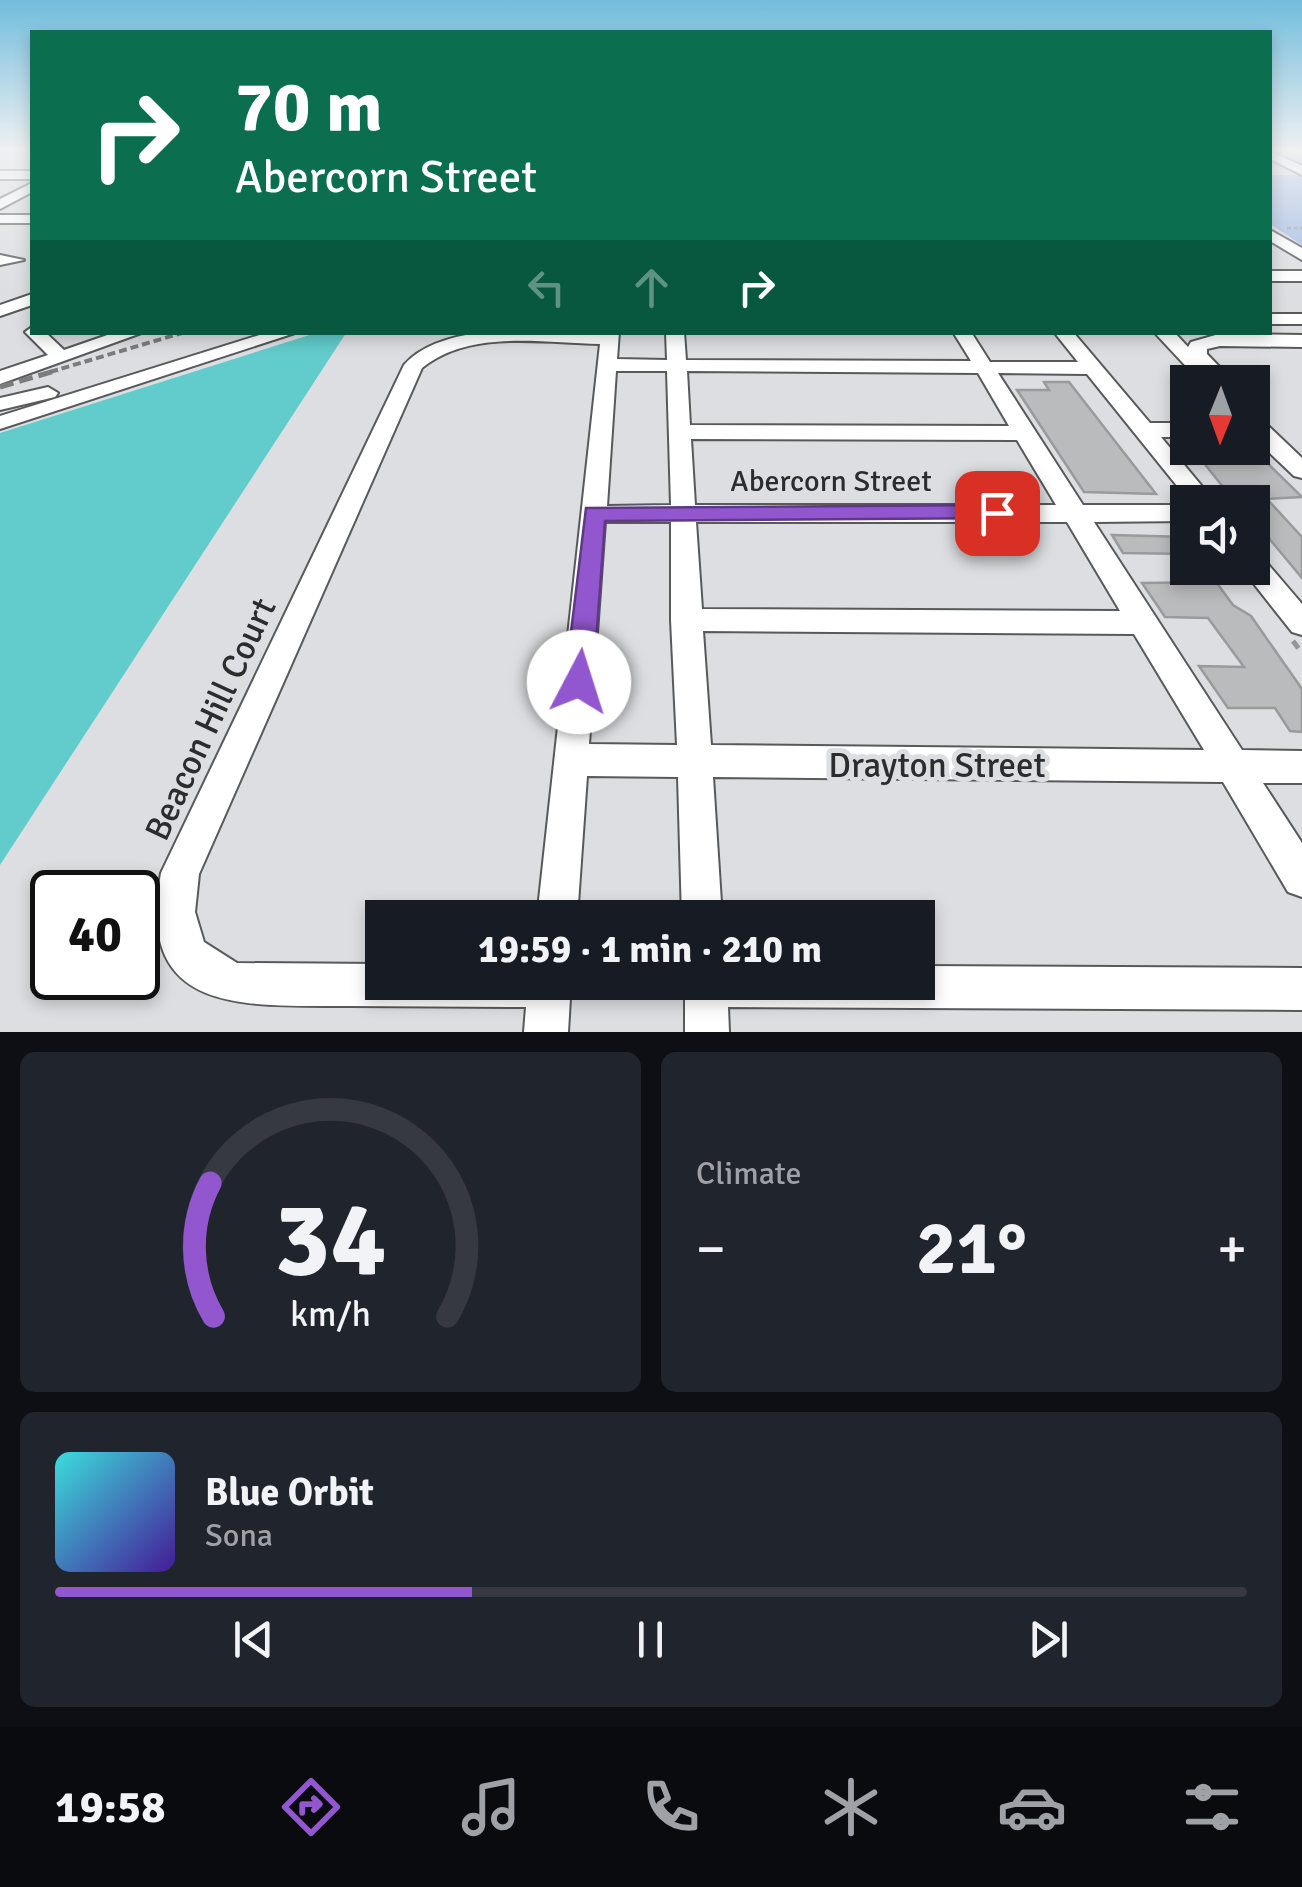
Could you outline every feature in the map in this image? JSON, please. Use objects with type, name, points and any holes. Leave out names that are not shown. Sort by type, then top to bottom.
[{"type":"street","points":[[0,219],[30,219]]},
{"type":"street","points":[[0,235],[30,235]]},
{"type":"street","points":[[1273,238],[1302,255]]},
{"type":"street","points":[[1272,276],[1302,276]]},
{"type":"street","points":[[4,310],[30,300]]},
{"type":"street","points":[[4,310],[30,329]]},
{"type":"street","points":[[1272,318],[1302,319]]},
{"type":"street","points":[[37,335],[60,356]]},
{"type":"street","points":[[0,378],[129,335]]},
{"type":"street","points":[[0,423],[274,335]]},
{"type":"street","points":[[675,335],[685,620],[701,900]]},
{"type":"street","points":[[964,335],[1302,878]]},
{"type":"street","points":[[1066,335],[1189,485]]},
{"type":"street","points":[[1166,335],[1195,365]]},
{"type":"street","name":"Beacon Hill Court","points":[[365,984],[237,984],[211,976],[189,959],[176,934],[174,904],[180,873],[414,365],[441,345],[471,339],[609,346],[676,366],[1093,368]]},
{"type":"street","points":[[1207,365],[1197,355],[1198,346],[1219,340],[1302,341]]},
{"type":"street","points":[[559,900],[609,346]]},
{"type":"street","points":[[0,404],[66,389],[79,398]]},
{"type":"street","points":[[1143,430],[1170,430]]},
{"type":"street","points":[[679,432],[1026,433]]},
{"type":"street","points":[[1270,434],[1302,456]]},
{"type":"street","points":[[1270,439],[1302,471]]},
{"type":"street","name":"Abercorn Street","points":[[594,514],[1170,513]]},
{"type":"street","points":[[1270,585],[1302,624]]},
{"type":"street","points":[[685,620],[1141,623]]},
{"type":"street","name":"Drayton Street","points":[[572,760],[1302,768]]},
{"type":"street","points":[[935,986],[1302,988]]},
{"type":"street","points":[[546,1032],[549,1000]]},
{"type":"street","points":[[706,1000],[707,1032]]},
{"type":"shaded area","points":[[1272,198],[1302,198],[1302,245],[1272,225]]},
{"type":"shaded area","points":[[310,335],[345,335],[0,865],[0,433]]},
{"type":"building","points":[[1044,382],[1069,382],[1156,494],[1084,492],[1017,390],[1049,390]]},
{"type":"building","points":[[1206,465],[1269,465],[1302,497],[1270,499],[1270,485],[1221,485]]},
{"type":"building","points":[[1270,502],[1302,537],[1302,578],[1270,540]]},
{"type":"building","points":[[1112,535],[1170,537],[1170,554],[1123,553]]},
{"type":"building","points":[[1142,583],[1218,585],[1233,605],[1251,616],[1302,689],[1302,732],[1290,731],[1275,708],[1228,708],[1199,666],[1244,667],[1208,618],[1165,617]]},
{"type":"railway","points":[[50,372],[175,335]]},
{"type":"railway","points":[[0,387],[58,370]]},
{"type":"route","points":[[579,682],[594,514],[997,513]]}]
